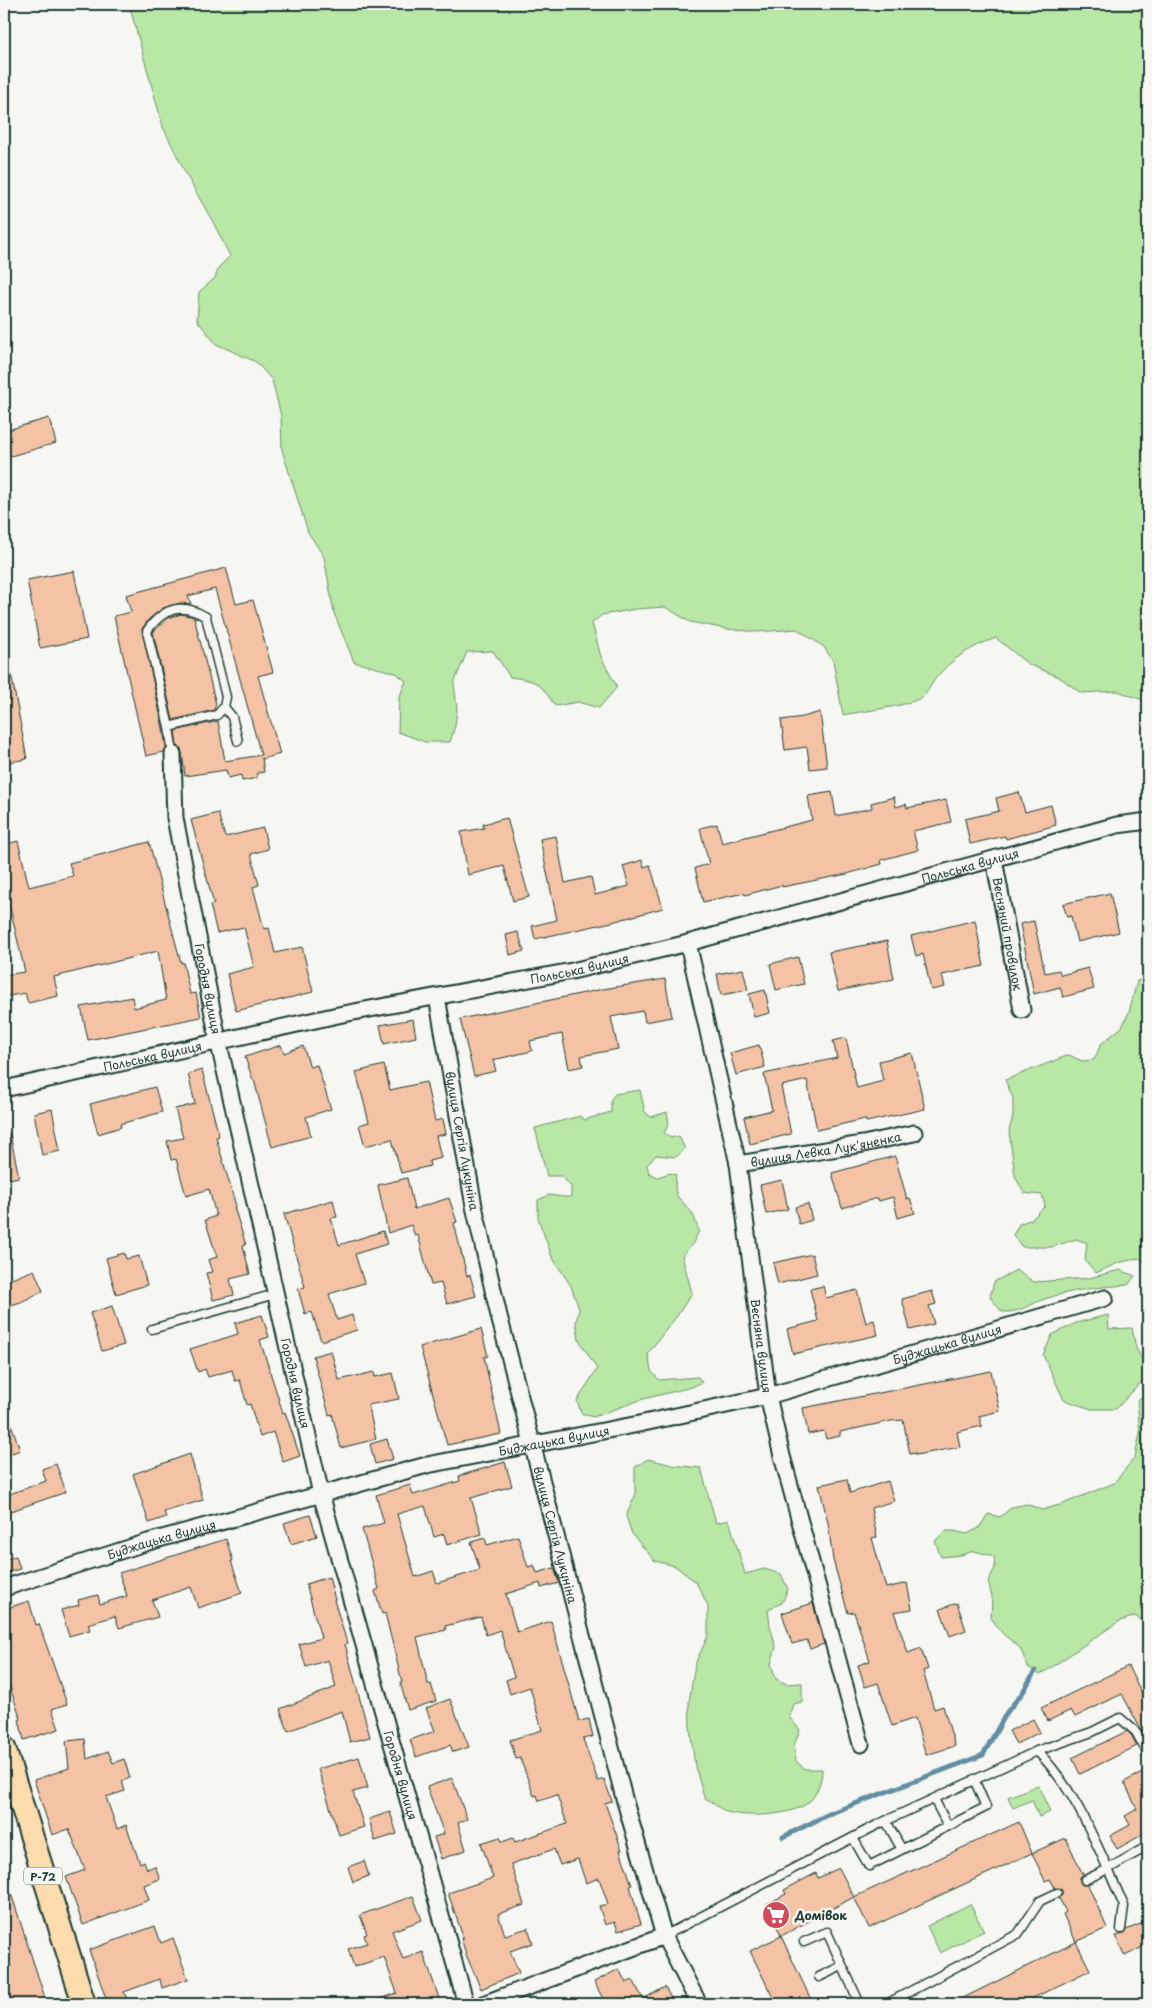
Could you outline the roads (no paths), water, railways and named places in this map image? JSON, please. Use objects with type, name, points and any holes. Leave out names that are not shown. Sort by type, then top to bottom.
[{"type":"main road","name":"Р-72","points":[[4,1748],[84,2004]]},
{"type":"street","name":"Городня вулиця","points":[[173,754],[176,818],[218,1040],[321,1494],[466,2004]]},
{"type":"street","name":"Польська вулиця","points":[[4,1089],[218,1040],[572,971],[688,942],[1117,825],[1148,820]]},
{"type":"street","name":"Весняний провулок","points":[[994,859],[1022,1010]]},
{"type":"street","name":"Весняна вулиця","points":[[688,942],[738,1164],[768,1396],[782,1456],[861,1744]]},
{"type":"street","name":"вулиця Сергія Лукуніна","points":[[437,997],[474,1206],[499,1316],[619,1780],[664,1936],[699,2004]]},
{"type":"street","name":"вулиця Левка Лук'яненка","points":[[738,1164],[863,1144],[914,1133]]},
{"type":"street","name":"Буджацька вулиця","points":[[4,1588],[148,1542],[427,1465],[639,1424],[768,1396],[1105,1298]]},
{"type":"street","points":[[483,2004],[664,1936]]},
{"type":"lane","points":[[169,727],[217,715],[224,707],[226,697],[206,618],[194,610],[172,609],[156,619],[147,631],[169,727],[173,754]]},
{"type":"lane","points":[[224,707],[232,717],[238,741]]},
{"type":"lane","points":[[152,1329],[275,1294]]},
{"type":"lane","points":[[664,1936],[886,1821],[974,1779],[1038,1751],[1092,1732],[1120,1718],[1136,1732],[1148,1754]]},
{"type":"lane","points":[[1038,1751],[1055,1769],[1088,1826],[1124,1906],[1121,1929]]},
{"type":"lane","points":[[853,1838],[869,1866],[901,1848],[986,1807],[974,1779]]},
{"type":"lane","points":[[934,1799],[948,1826]]},
{"type":"lane","points":[[886,1821],[901,1848]]},
{"type":"lane","points":[[1086,1880],[1148,1846]]},
{"type":"lane","points":[[889,2004],[1018,1934],[1040,1901],[1057,1893]]},
{"type":"lane","points":[[804,1942],[827,1932],[860,2004]]},
{"type":"lane","points":[[819,1977],[842,1966]]},
{"type":"waterway","points":[[783,1837],[831,1813],[983,1755],[1007,1712],[1023,1692],[1035,1671]]},
{"type":"place","name":"Домівок","points":[[776,1915]]}]
